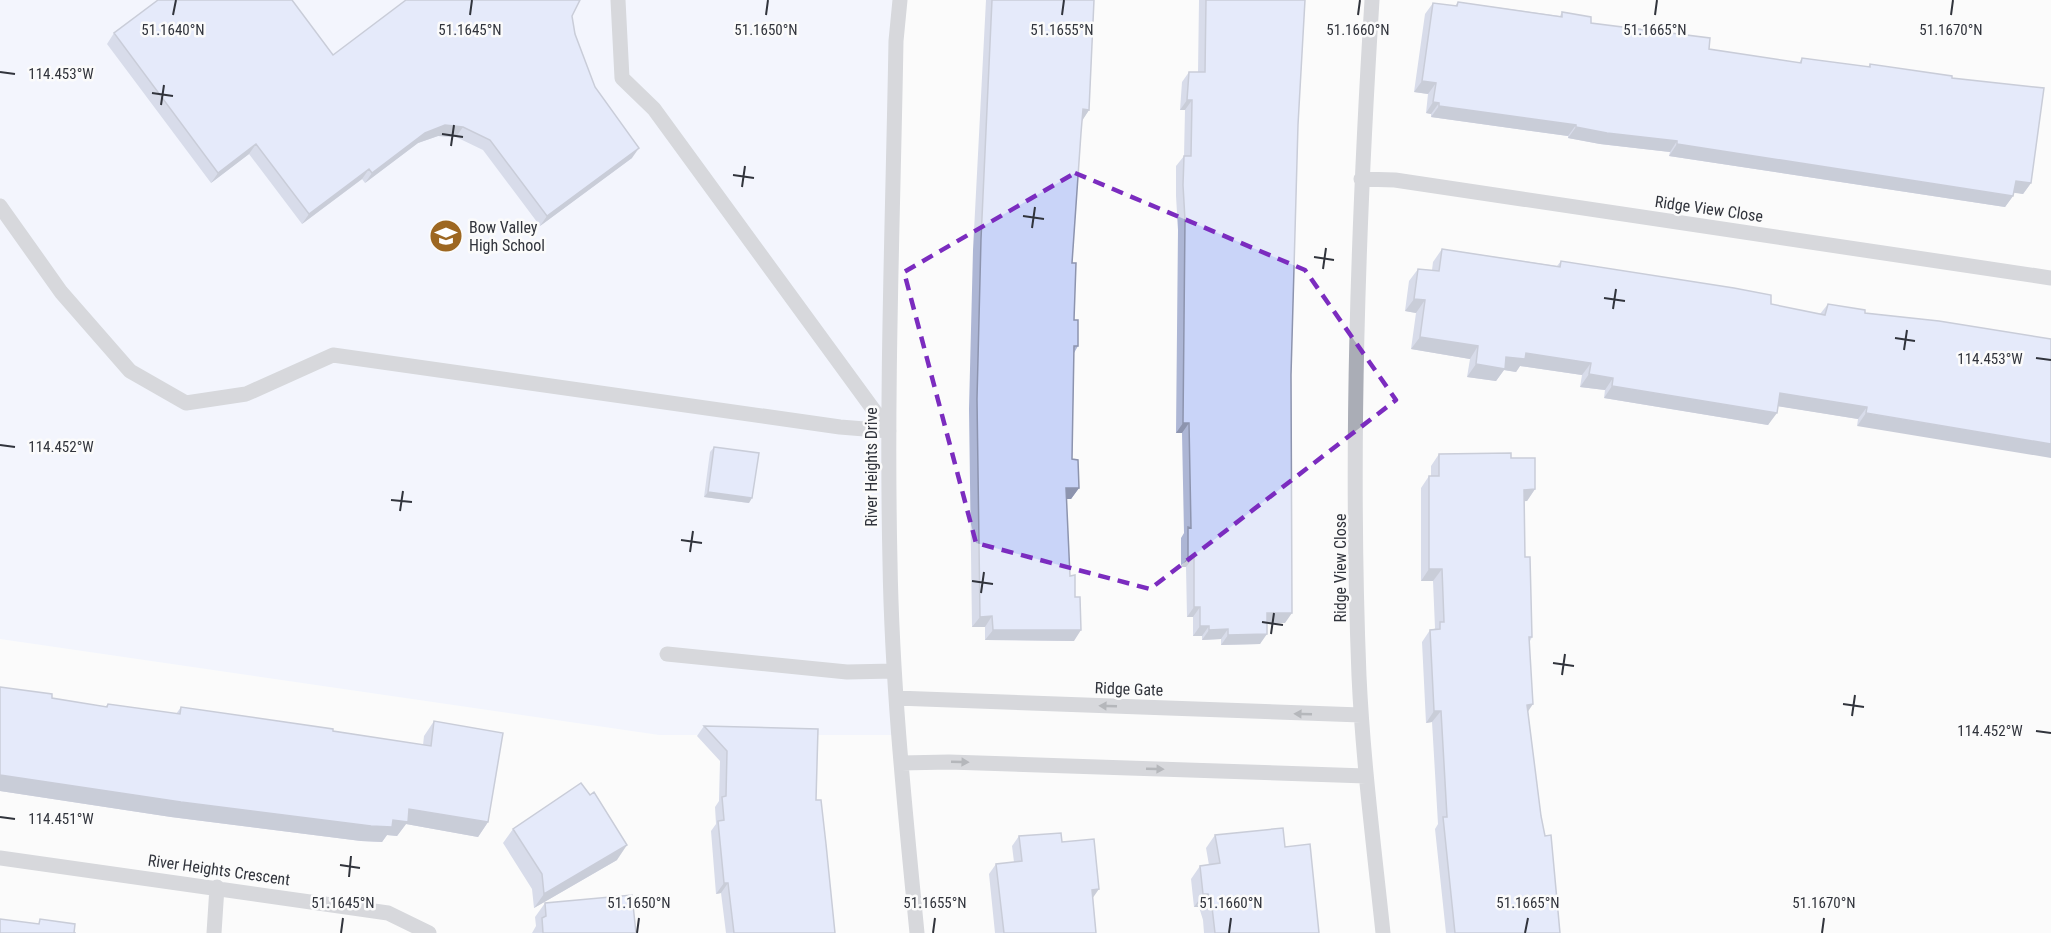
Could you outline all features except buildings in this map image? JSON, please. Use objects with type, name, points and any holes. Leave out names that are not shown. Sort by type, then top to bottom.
[{"type":"street","points":[[618,0],[622,78],[654,109],[889,431]]},
{"type":"street","name":"River Heights Drive","points":[[900,0],[896,41],[889,431],[894,671],[917,933]]},
{"type":"street","name":"Ridge View Close","points":[[1372,0],[1361,178],[1357,413],[1361,715],[1383,933]]},
{"type":"street","name":"Ridge View Close","points":[[1361,178],[1407,182],[2051,278]]},
{"type":"street","points":[[0,206],[61,292],[130,371],[186,403],[246,394],[333,355],[840,428],[889,431]]},
{"type":"street","points":[[667,654],[847,672],[894,671]]},
{"type":"street","name":"Ridge Gate","points":[[896,698],[1361,715]]},
{"type":"street","points":[[901,764],[949,762],[1366,776]]},
{"type":"street","name":"River Heights Crescent","points":[[0,858],[388,913],[429,933]]},
{"type":"street","points":[[214,933],[217,888]]},
{"type":"highlighted area","points":[[1075,173],[1305,270],[1396,400],[1150,589],[976,543],[904,272]]},
{"type":"shaded area","name":"Bow Valley High School","points":[[0,0],[900,0],[889,431],[899,735],[659,735],[0,639]]},
{"type":"place","name":"Bow Valley High School","points":[[446,236]]}]
